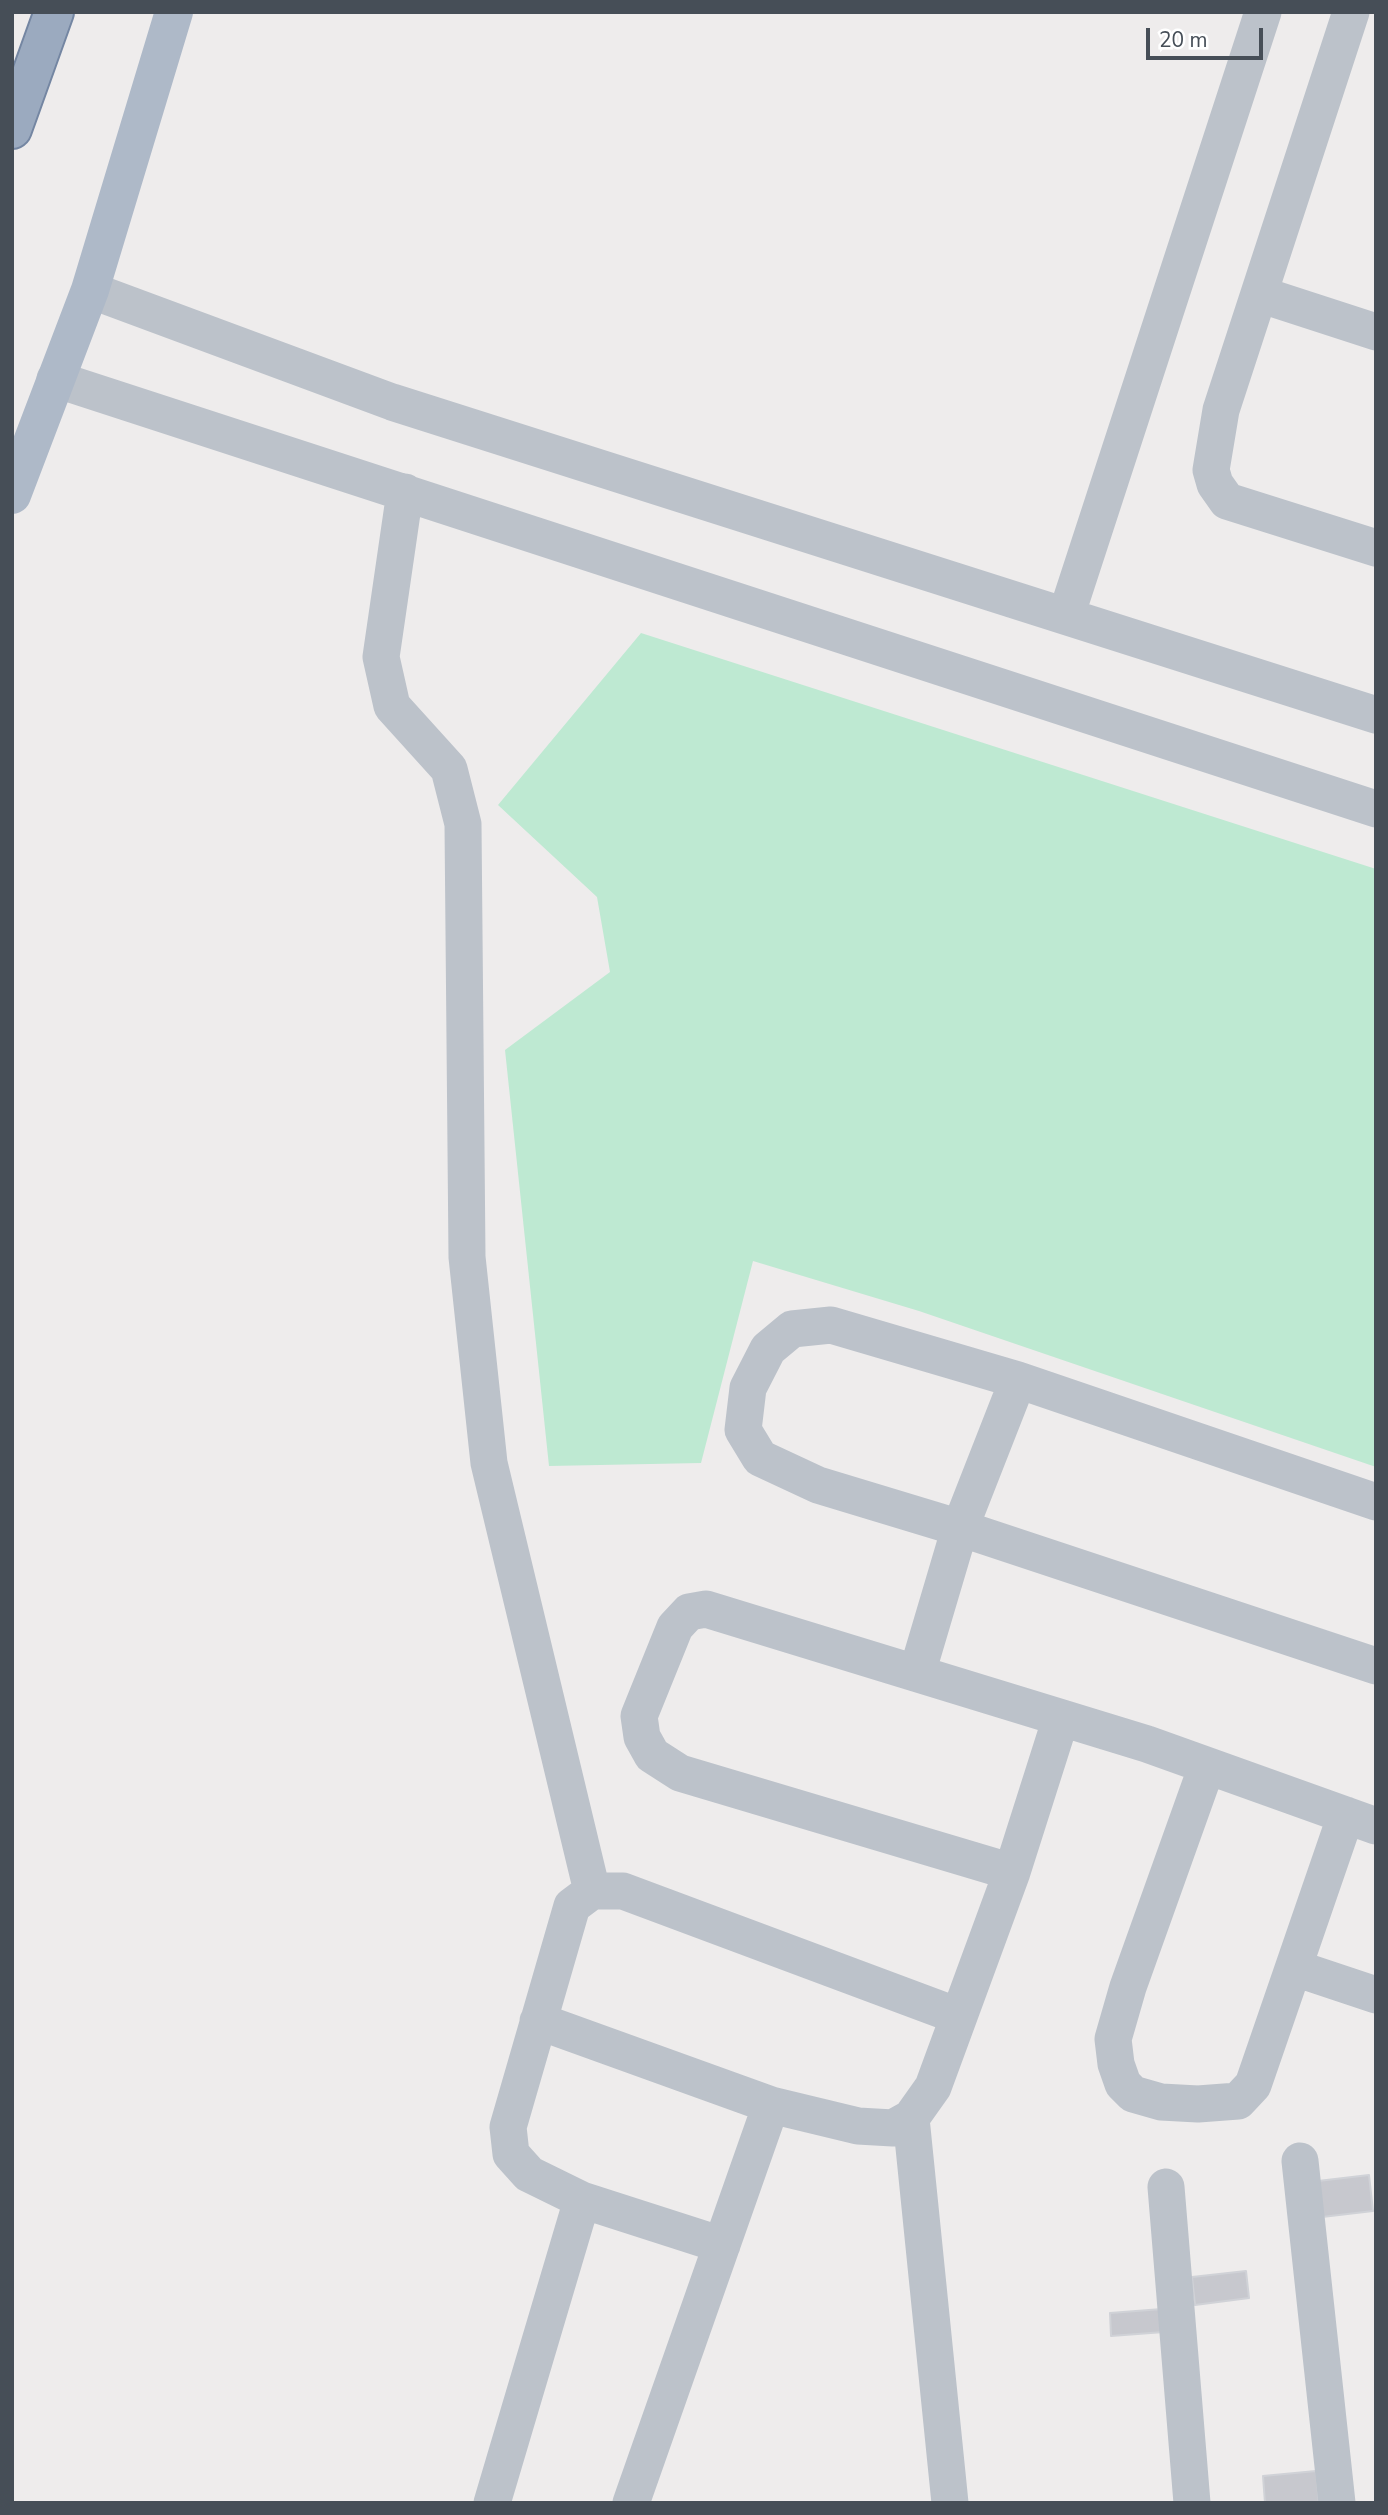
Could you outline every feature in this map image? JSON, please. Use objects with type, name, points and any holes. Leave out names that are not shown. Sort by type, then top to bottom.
[{"type":"highway","points":[[12,129],[54,12]]},
{"type":"main road","points":[[12,495],[90,290],[174,12]]},
{"type":"street","points":[[1066,616],[1263,12]]},
{"type":"street","points":[[1351,12],[1221,410],[1212,450],[1215,484],[1227,501],[1376,548]]},
{"type":"street","points":[[90,290],[392,402],[1376,715]]},
{"type":"street","points":[[1259,294],[1376,332]]},
{"type":"street","points":[[55,379],[1376,809]]},
{"type":"street","points":[[405,492],[381,657],[391,706],[449,769],[463,824],[467,1257],[489,1464],[592,1891]]},
{"type":"street","points":[[1376,1502],[1018,1380],[831,1325],[792,1329],[768,1349],[748,1388],[743,1430],[760,1458],[818,1485],[960,1528],[1376,1666]]},
{"type":"street","points":[[917,1673],[960,1528],[1018,1380]]},
{"type":"street","points":[[1012,1872],[680,1773],[652,1755],[642,1737],[639,1716],[676,1627],[690,1612],[706,1609],[1061,1718],[1207,1766],[1361,1820],[1295,1968],[1253,2085],[1238,2101],[1161,2102],[1133,2094],[1123,2084],[1116,2064],[1113,2039],[1128,1987],[1207,1766]]},
{"type":"street","points":[[538,2021],[771,2105],[858,2126],[893,2128],[911,2118],[933,2087],[1012,1872],[1061,1718]]},
{"type":"street","points":[[722,2245],[582,2200],[528,2174],[512,2154],[508,2127],[572,1906],[592,1891],[623,1891],[958,2016]]},
{"type":"street","points":[[1295,1968],[1376,1995]]},
{"type":"street","points":[[631,2503],[771,2105]]},
{"type":"street","points":[[911,2118],[950,2503]]},
{"type":"street","points":[[1300,2161],[1337,2503]]},
{"type":"street","points":[[1166,2188],[1192,2503]]},
{"type":"street","points":[[492,2503],[582,2200]]},
{"type":"green space","points":[[641,633],[1376,869],[1376,1467],[919,1311],[753,1261],[701,1463],[549,1466],[505,1050],[610,972],[597,897],[498,805]]},
{"type":"building","points":[[1369,2175],[1373,2211],[1322,2217],[1318,2181]]},
{"type":"building","points":[[1246,2271],[1249,2298],[1195,2305],[1192,2277]]},
{"type":"building","points":[[1162,2309],[1164,2332],[1111,2336],[1110,2313]]},
{"type":"building","points":[[1316,2471],[1319,2503],[1265,2503],[1263,2476]]}]
